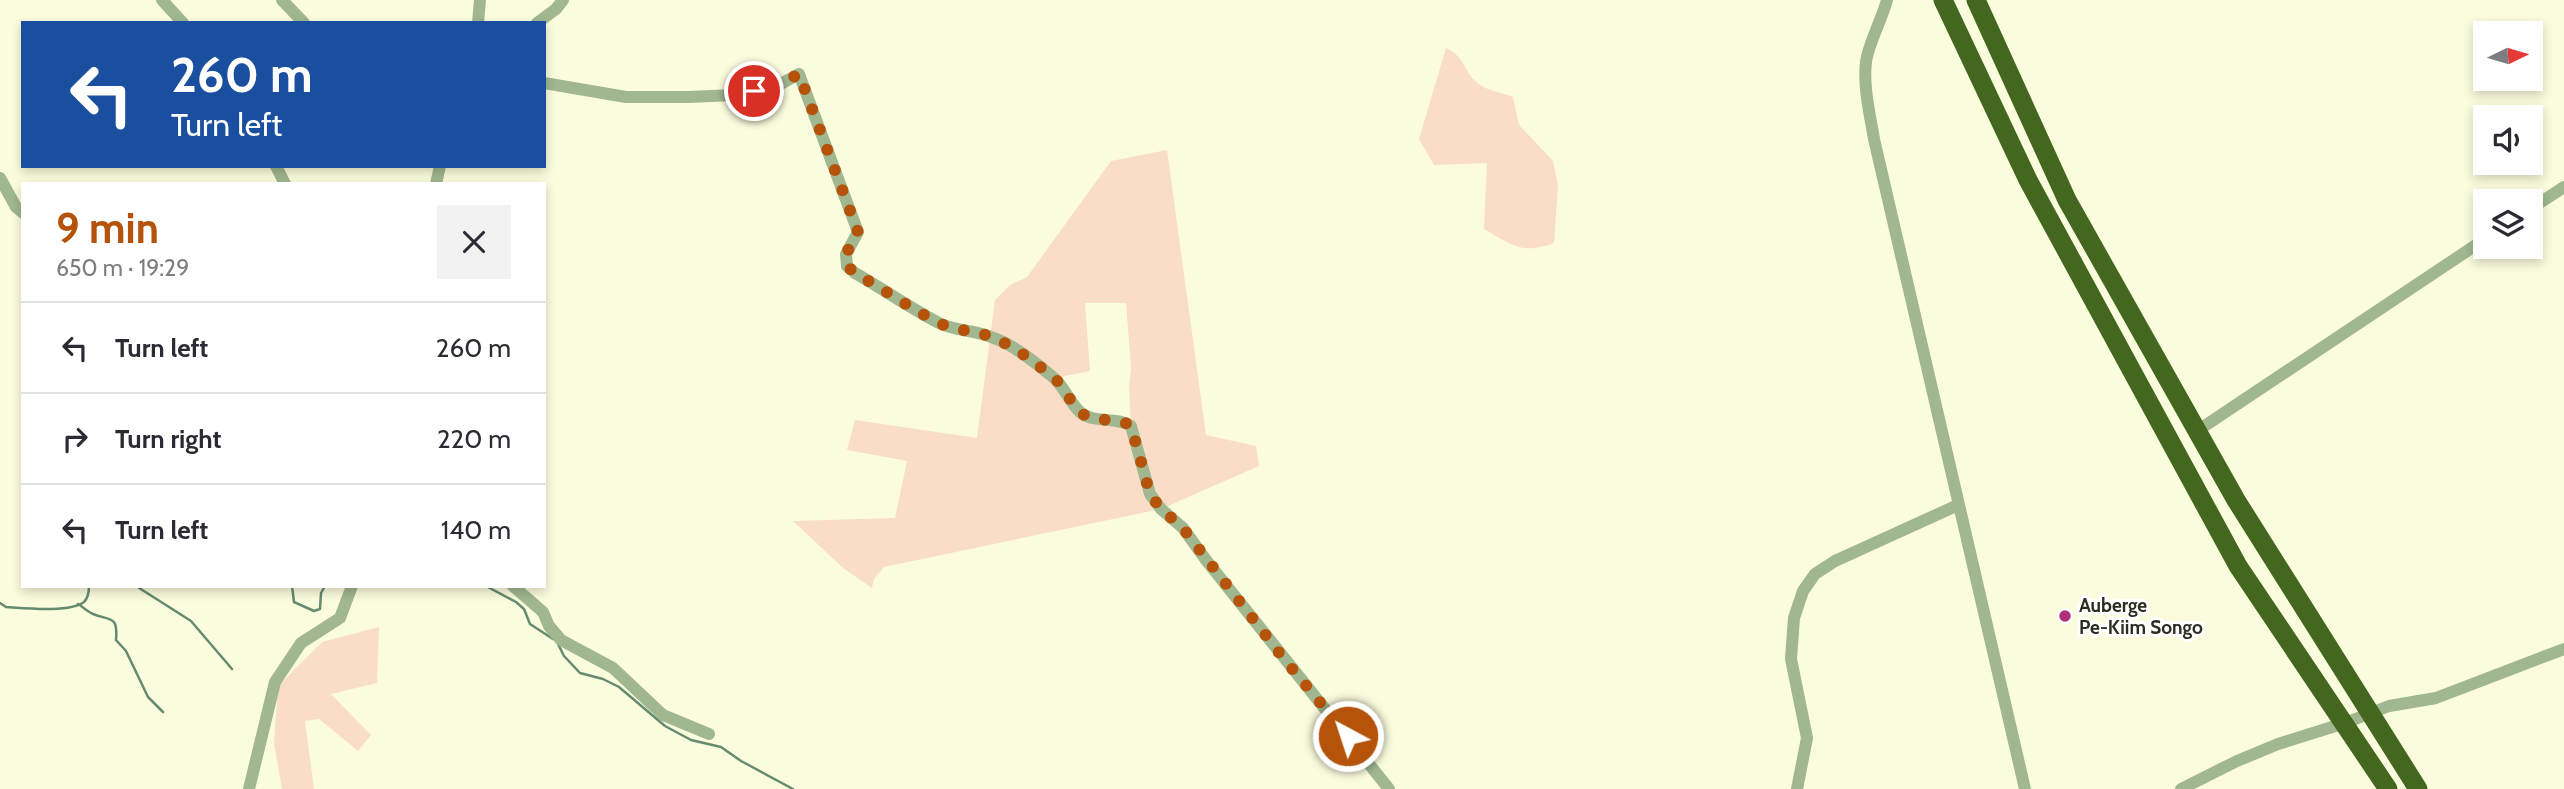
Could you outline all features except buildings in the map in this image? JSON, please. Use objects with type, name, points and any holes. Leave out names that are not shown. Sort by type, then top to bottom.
[{"type":"highway","points":[[1943,0],[2028,180],[2238,566],[2388,789]]},
{"type":"highway","points":[[1976,0],[2067,200],[2236,500],[2418,789]]},
{"type":"street","points":[[162,0],[181,21]]},
{"type":"street","points":[[282,0],[302,21]]},
{"type":"street","points":[[478,21],[480,0]]},
{"type":"street","points":[[540,21],[563,0]]},
{"type":"street","points":[[1887,0],[1866,61],[1866,88],[1886,196],[2025,789]]},
{"type":"street","points":[[546,83],[626,97],[689,97],[733,95],[775,87],[799,74],[858,232],[846,254],[847,266],[939,323],[991,337],[1017,351],[1054,378],[1079,412],[1087,417],[1123,421],[1131,426],[1150,494],[1161,509],[1182,527],[1389,789]]},
{"type":"street","points":[[0,178],[21,211]]},
{"type":"street","points":[[2543,201],[2564,187]]},
{"type":"street","points":[[2197,431],[2473,247]]},
{"type":"street","points":[[1797,789],[1807,738],[1791,659],[1794,618],[1803,591],[1815,574],[1835,561],[1958,505]]},
{"type":"street","points":[[249,789],[275,681],[302,643],[340,618],[351,588]]},
{"type":"street","points":[[515,588],[543,612],[561,640],[613,668],[663,715],[709,734]]},
{"type":"street","points":[[2181,789],[2278,744],[2345,723],[2389,705],[2436,698],[2564,649]]},
{"type":"shaded area","points":[[1446,48],[1457,56],[1480,85],[1513,97],[1519,125],[1553,161],[1558,185],[1554,243],[1525,248],[1510,244],[1484,229],[1487,163],[1434,165],[1419,139]]},
{"type":"shaded area","points":[[1167,150],[1206,435],[1256,446],[1259,466],[1161,509],[884,567],[874,579],[872,588],[843,568],[793,521],[895,518],[907,461],[847,450],[855,420],[977,438],[995,300],[1010,285],[1027,277],[1111,161]],"holes":[[[1085,303],[1126,303],[1131,368],[1131,426],[1080,412],[1055,378],[1090,371]]]},
{"type":"shaded area","points":[[379,627],[377,683],[331,694],[371,735],[358,751],[319,719],[305,721],[314,789],[282,789],[274,743],[278,686],[322,642]]},
{"type":"waterway","points":[[0,603],[6,607],[68,608],[84,602],[89,588]]},
{"type":"waterway","points":[[139,588],[191,621],[232,669]]},
{"type":"waterway","points":[[292,588],[294,602],[314,611],[320,609],[324,588]]},
{"type":"waterway","points":[[490,588],[516,602],[524,609],[530,624],[553,639]]},
{"type":"waterway","points":[[78,604],[91,613],[112,620],[116,626],[116,640],[126,651],[148,697],[163,712]]},
{"type":"waterway","points":[[558,644],[564,656],[580,673],[603,679],[619,687],[665,726],[691,740],[721,747],[793,789]]},
{"type":"place","name":"Auberge Pe-Kiim Songo","points":[[2065,616]]},
{"type":"route","points":[[754,91],[775,87],[799,74],[858,232],[846,254],[847,266],[939,323],[991,337],[1017,351],[1054,378],[1079,412],[1087,417],[1123,421],[1131,426],[1150,494],[1161,509],[1182,527],[1284,659],[1348,736]]}]
